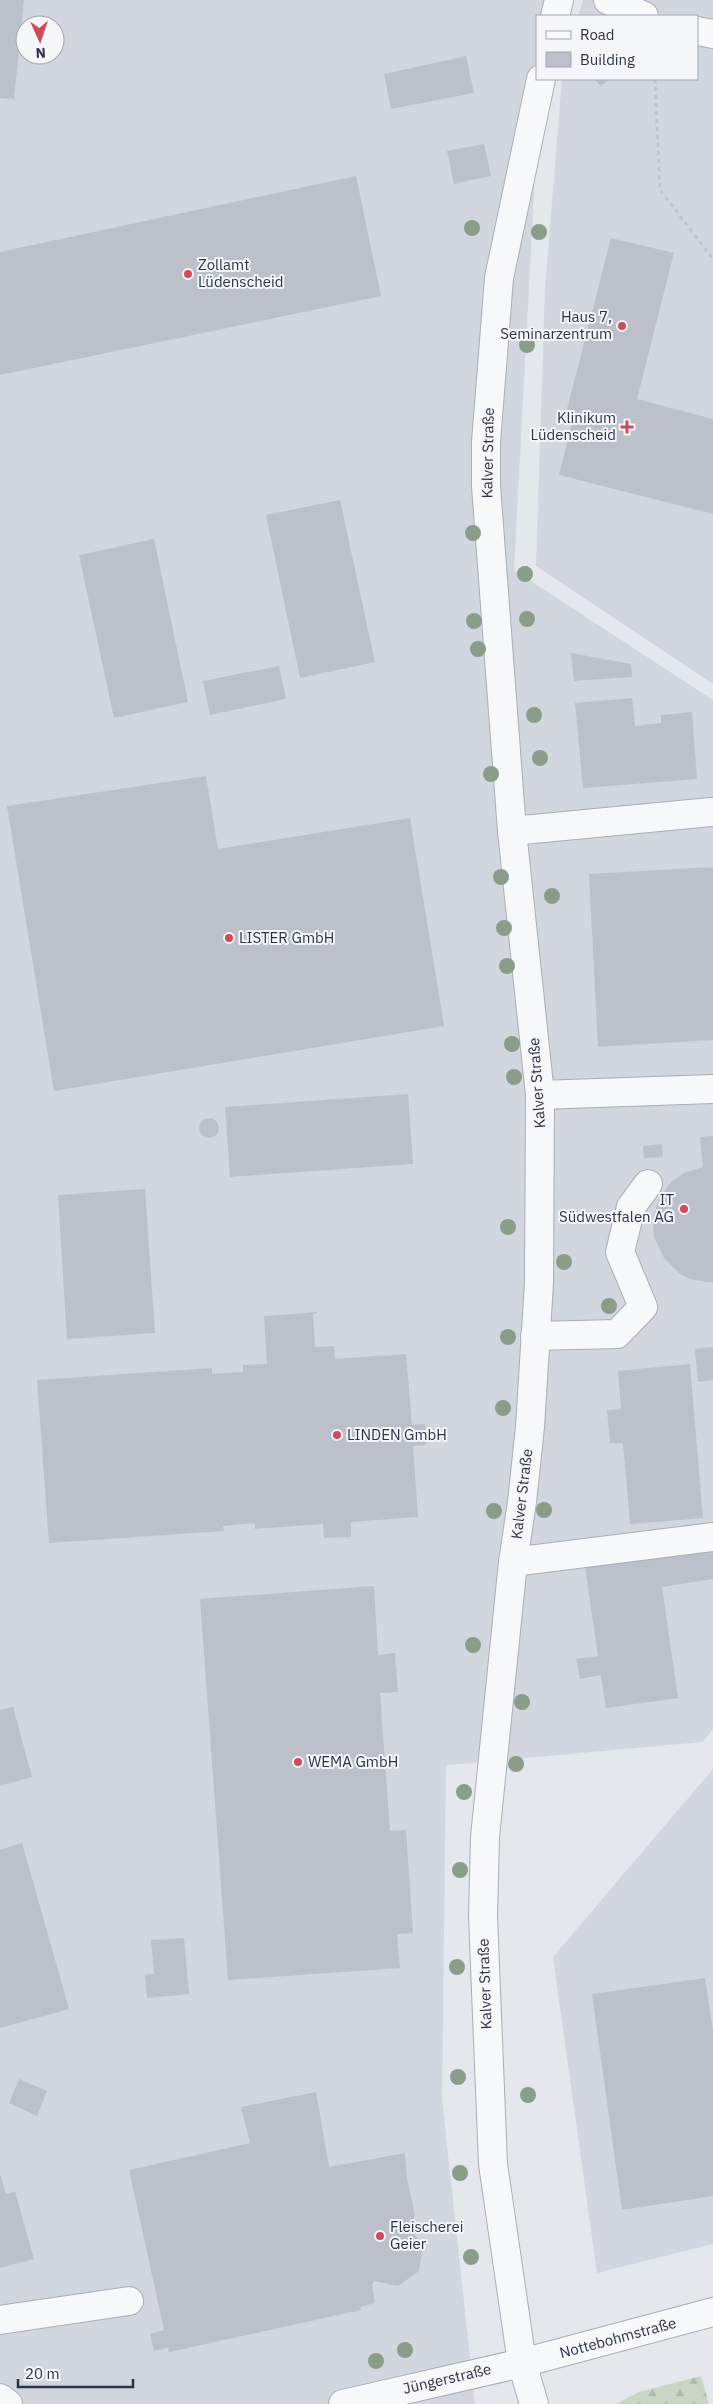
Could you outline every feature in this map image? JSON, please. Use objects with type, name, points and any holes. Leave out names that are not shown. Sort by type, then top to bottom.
[{"type":"street","points":[[555,15],[559,0]]},
{"type":"street","points":[[608,0],[642,15]]},
{"type":"street","points":[[698,31],[713,34]]},
{"type":"street","name":"Kalver Straße","points":[[534,2404],[522,2363],[493,2164],[483,1916],[485,1838],[513,1562],[530,1427],[538,1283],[540,1095],[512,831],[486,486],[486,442],[499,278],[541,80]]},
{"type":"street","points":[[512,831],[711,812]]},
{"type":"street","points":[[540,1095],[713,1089]]},
{"type":"street","points":[[535,1336],[618,1334],[643,1307],[620,1252],[631,1208],[648,1184]]},
{"type":"street","name":"Kalver Straße","points":[[513,1562],[713,1537]]},
{"type":"street","points":[[0,2320],[129,2301]]},
{"type":"street","name":"Nottebohmstraße","points":[[522,2363],[713,2312]]},
{"type":"street","name":"Jüngerstraße","points":[[343,2404],[522,2363]]},
{"type":"street","points":[[0,2398],[8,2404]]},
{"type":"path","points":[[655,80],[660,190],[713,259]]},
{"type":"shaded area","points":[[0,0],[545,0],[543,15],[536,15],[536,80],[540,80],[514,570],[713,700],[713,1729],[703,1742],[446,1765],[442,2099],[475,2404],[0,2404]]},
{"type":"shaded area","name":"Klinikum Lüdenscheid","points":[[583,0],[713,0],[713,684],[536,566],[545,288],[562,80],[698,80],[698,15],[578,15]]},
{"type":"shaded area","points":[[713,1769],[713,2244],[597,2273],[553,1957]]},
{"type":"green space","points":[[701,2376],[709,2404],[616,2404],[639,2392]]},
{"type":"building","points":[[0,0],[24,0],[22,15],[15,15],[15,65],[17,65],[14,99],[0,98]]},
{"type":"building","points":[[466,56],[474,93],[391,109],[384,74]]},
{"type":"building","points":[[595,80],[609,80],[601,86]]},
{"type":"building","points":[[484,144],[491,176],[454,184],[447,151]]},
{"type":"building","name":"Zollamt Lüdenscheid","points":[[356,176],[381,296],[0,375],[0,252]]},
{"type":"building","name":"Haus 7, Seminarzentrum","points":[[611,238],[674,253],[637,399],[713,419],[713,514],[559,475],[574,415],[566,413]]},
{"type":"building","points":[[340,500],[375,662],[300,678],[266,515]]},
{"type":"building","points":[[154,539],[188,702],[114,718],[79,555]]},
{"type":"building","points":[[571,653],[631,664],[632,677],[574,681]]},
{"type":"building","points":[[279,666],[286,699],[210,715],[203,681]]},
{"type":"building","points":[[632,698],[635,726],[661,723],[661,715],[692,712],[697,779],[583,788],[575,703]]},
{"type":"building","name":"LISTER GmbH","points":[[206,776],[218,849],[410,818],[444,1026],[54,1091],[7,806]]},
{"type":"building","points":[[713,867],[713,1040],[598,1047],[589,874]]},
{"type":"building","points":[[408,1094],[413,1164],[230,1177],[225,1107]]},
{"type":"building","points":[[209,1118],[216,1121],[219,1128],[216,1135],[209,1138],[202,1135],[199,1128],[202,1121]]},
{"type":"building","name":"IT Südwestfalen AG","points":[[713,1136],[713,1282],[706,1282],[690,1279],[679,1273],[664,1258],[654,1237],[653,1218],[659,1199],[671,1182],[684,1173],[703,1167],[700,1137]]},
{"type":"building","points":[[662,1144],[663,1157],[644,1158],[643,1146]]},
{"type":"building","points":[[145,1189],[155,1333],[67,1339],[58,1195]]},
{"type":"building","points":[[318,1312],[313,1314],[315,1347],[334,1346],[335,1359],[406,1354],[412,1425],[425,1424],[426,1445],[413,1446],[418,1517],[351,1522],[351,1537],[324,1538],[323,1524],[255,1529],[255,1523],[223,1526],[224,1531],[49,1543],[37,1380],[212,1368],[212,1374],[243,1372],[243,1365],[267,1364],[264,1316]]},
{"type":"building","points":[[713,1347],[713,1380],[698,1382],[695,1349]]},
{"type":"building","points":[[690,1364],[703,1518],[630,1524],[623,1443],[610,1443],[607,1410],[621,1409],[618,1371]]},
{"type":"building","points":[[713,1548],[713,1579],[662,1587],[678,1698],[606,1708],[601,1675],[580,1679],[576,1659],[598,1656],[585,1567]]},
{"type":"building","name":"WEMA GmbH","points":[[374,1586],[378,1655],[395,1653],[398,1692],[380,1693],[390,1831],[406,1830],[413,1933],[397,1934],[400,1968],[228,1980],[200,1599]]},
{"type":"building","points":[[13,1707],[32,1777],[0,1786],[0,1710]]},
{"type":"building","points":[[22,1843],[69,2009],[0,2028],[0,1850]]},
{"type":"building","points":[[184,1938],[189,1994],[147,1998],[145,1975],[154,1974],[151,1940]]},
{"type":"building","points":[[705,1978],[713,2031],[713,2196],[622,2210],[592,1994]]},
{"type":"building","points":[[19,2079],[47,2091],[37,2116],[9,2103]]},
{"type":"building","points":[[316,2092],[329,2167],[405,2153],[407,2179],[415,2215],[409,2227],[423,2246],[419,2271],[398,2286],[374,2281],[372,2285],[375,2303],[360,2307],[361,2310],[169,2352],[168,2348],[154,2351],[150,2334],[164,2330],[129,2170],[250,2143],[241,2107]]},
{"type":"building","points":[[0,2174],[6,2194],[15,2192],[34,2259],[0,2268]]},
{"type":"place","name":"Zollamt Lüdenscheid","points":[[188,274]]},
{"type":"place","name":"Haus 7, Seminarzentrum","points":[[622,326]]},
{"type":"place","name":"Klinikum Lüdenscheid","points":[[627,427]]},
{"type":"place","name":"LISTER GmbH","points":[[229,938]]},
{"type":"place","name":"IT Südwestfalen AG","points":[[684,1209]]},
{"type":"place","name":"LINDEN GmbH","points":[[337,1435]]},
{"type":"place","name":"WEMA GmbH","points":[[298,1762]]},
{"type":"place","name":"Fleischerei Geier","points":[[380,2236]]}]
